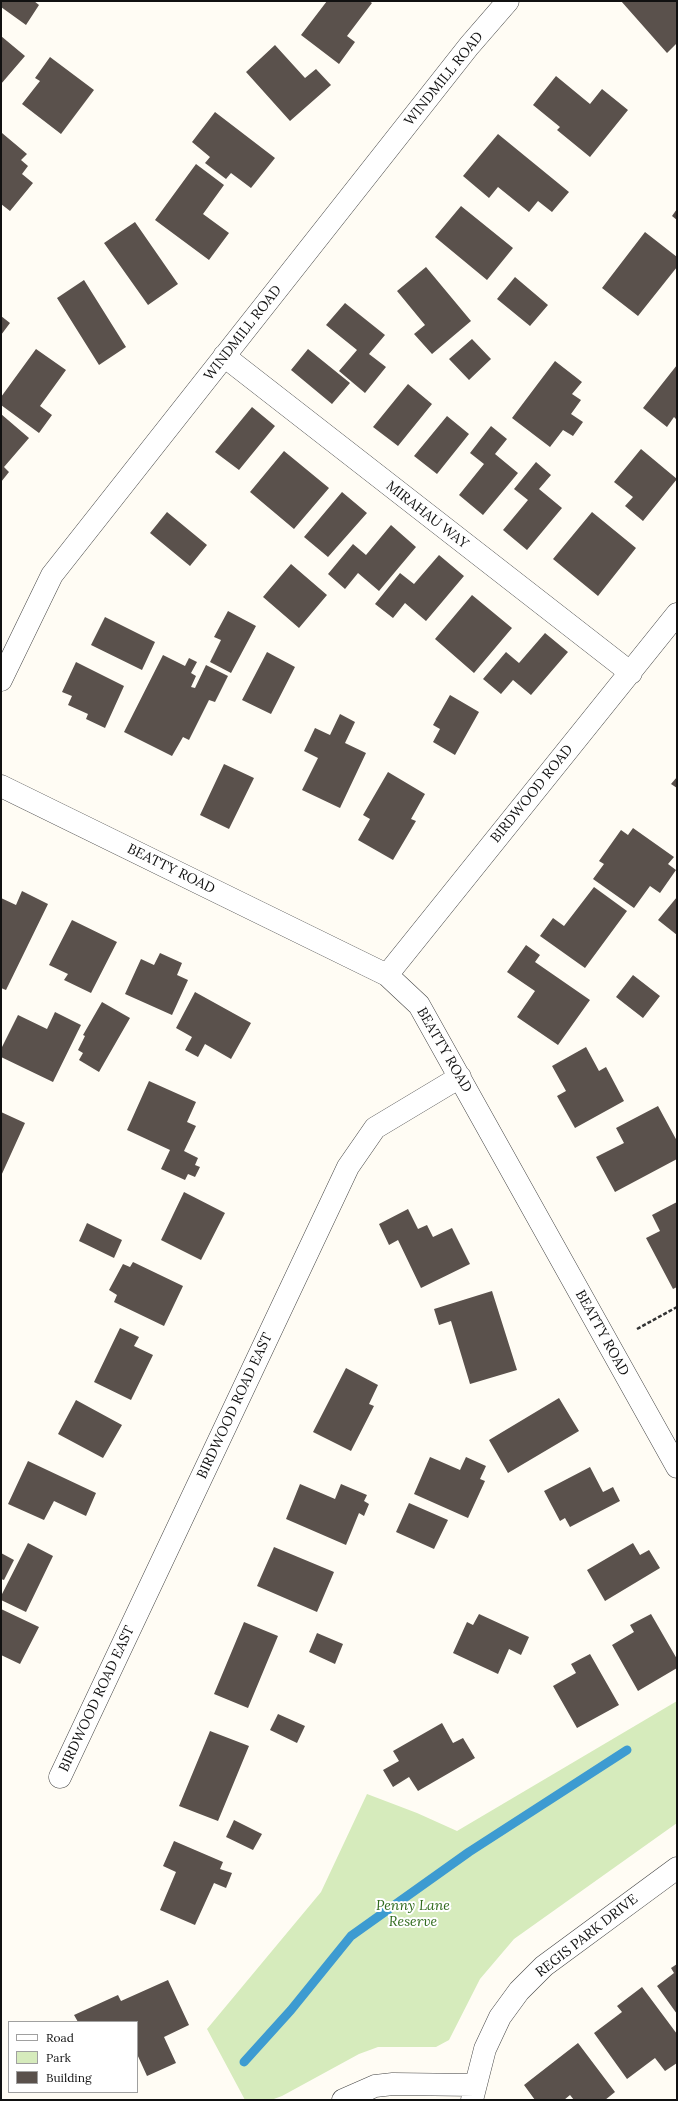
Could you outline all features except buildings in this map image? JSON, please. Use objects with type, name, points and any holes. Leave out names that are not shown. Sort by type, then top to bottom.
[{"type":"street","name":"WINDMILL ROAD","points":[[1,680],[52,576],[469,46],[508,1]]},
{"type":"street","name":"MIRAHAU WAY","points":[[224,356],[630,673]]},
{"type":"street","name":"BIRDWOOD ROAD","points":[[387,975],[677,614]]},
{"type":"street","name":"BEATTY ROAD","points":[[1,786],[387,975],[419,1005],[677,1468]]},
{"type":"street","name":"BIRDWOOD ROAD EAST","points":[[60,1777],[348,1167],[375,1128],[460,1077]]},
{"type":"street","name":"REGIS PARK DRIVE","points":[[473,2092],[485,2048],[500,2016],[519,1991],[544,1966],[677,1868]]},
{"type":"street","points":[[343,2100],[375,2086],[393,2084],[473,2092]]},
{"type":"path","points":[[637,1329],[677,1307]]},
{"type":"green space","name":"Penny Lane Reserve","points":[[677,1701],[677,1823],[514,1939],[480,1979],[449,2040],[436,2047],[378,2047],[359,2054],[282,2096],[271,2100],[245,2100],[207,2029],[321,1892],[367,1794],[417,1813],[457,1831]]},
{"type":"waterway","points":[[244,2062],[291,2010],[351,1936],[469,1852],[627,1750]]}]
